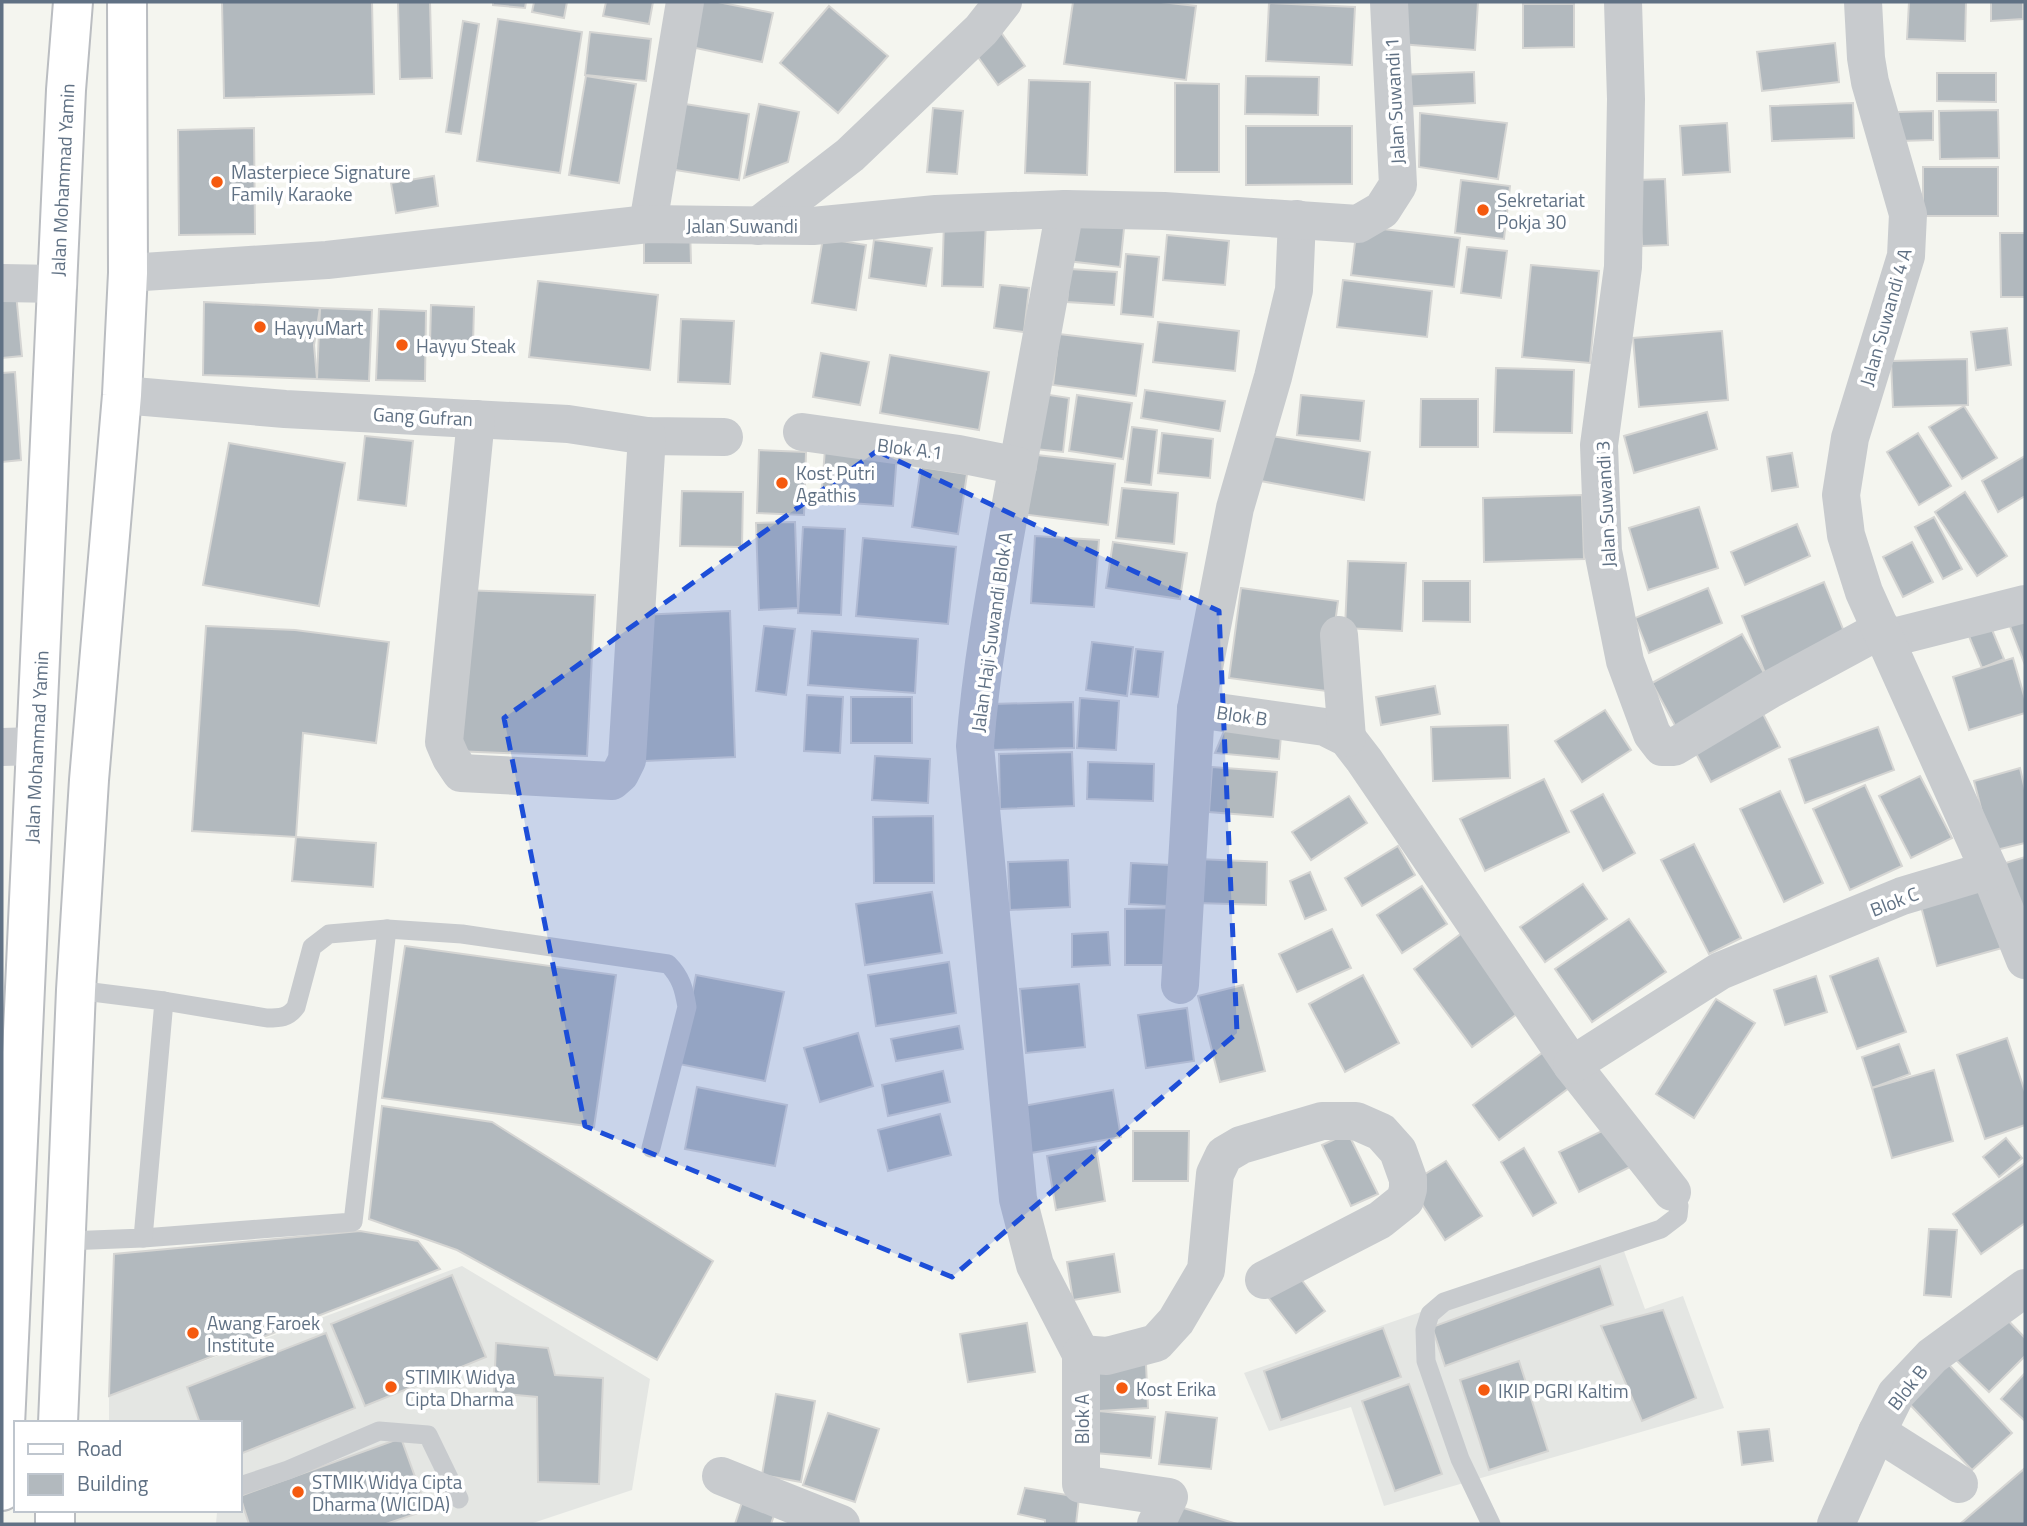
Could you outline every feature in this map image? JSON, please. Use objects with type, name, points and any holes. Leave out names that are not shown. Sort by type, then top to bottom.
[{"type":"main road","name":"Jalan Mohammad Yamin","points":[[2,1492],[18,1123],[19,746],[58,284],[66,90],[73,2]]},
{"type":"main road","points":[[58,1421],[76,990],[90,766],[122,395],[128,272],[127,2]]},
{"type":"main road","points":[[18,1123],[71,1128]]},
{"type":"street","points":[[648,224],[685,2]]},
{"type":"street","points":[[758,226],[850,155],[981,30],[1003,2]]},
{"type":"street","name":"Jalan Suwandi 1","points":[[1358,224],[1382,210],[1398,185],[1390,2]]},
{"type":"street","name":"Jalan Suwandi 3","points":[[1623,2],[1626,99],[1623,267],[1600,445],[1603,551],[1625,661],[1652,734],[1662,747],[1674,747],[1771,690],[1884,634]]},
{"type":"street","name":"Jalan Suwandi 4 A","points":[[1863,2],[1870,82],[1908,214],[1906,257],[1850,438],[1841,495],[1846,536],[1853,562],[1884,634]]},
{"type":"street","name":"Jalan Suwandi","points":[[128,272],[327,260],[648,224],[813,226],[936,214],[1065,209],[1164,211],[1358,224]]},
{"type":"street","name":"Jalan Haji Suwandi Blok A","points":[[1065,209],[980,683],[975,746],[1018,1199],[1035,1265],[1081,1354]]},
{"type":"street","name":"Blok B","points":[[1297,219],[1294,289],[1273,377],[1235,508],[1196,709],[1325,727],[1347,738]]},
{"type":"street","points":[[2,284],[58,284]]},
{"type":"street","name":"Gang Gufran","points":[[122,395],[285,409],[568,424],[648,436],[724,438]]},
{"type":"street","points":[[476,419],[444,742],[461,773],[612,781],[620,774],[627,760],[648,436]]},
{"type":"street","name":"Blok A.1","points":[[802,432],[959,454],[1018,466]]},
{"type":"street","points":[[2025,604],[1884,634],[1989,870],[2025,960]]},
{"type":"street","points":[[1339,635],[1347,738],[1572,1065],[1672,1192]]},
{"type":"street","points":[[1180,985],[1196,709]]},
{"type":"street","name":"Blok C","points":[[1572,1065],[1720,971],[1902,896],[1989,870]]},
{"type":"street","points":[[1081,1354],[1107,1356],[1156,1343],[1176,1321],[1206,1270],[1215,1174],[1224,1155],[1241,1145],[1322,1121],[1356,1121],[1381,1132],[1398,1151],[1408,1189],[1405,1200],[1380,1220],[1264,1280]]},
{"type":"street","name":"Blok B","points":[[1836,1524],[1896,1394],[1932,1356],[2024,1293]]},
{"type":"street","name":"Blok A","points":[[1081,1354],[1081,1484],[1169,1497],[1156,1524]]},
{"type":"street","points":[[1877,1432],[1959,1484]]},
{"type":"street","points":[[721,1476],[841,1524]]},
{"type":"lane","points":[[76,990],[281,1018],[290,1015],[296,1007],[312,947],[329,934],[387,929],[462,934],[668,964],[681,980],[687,1007],[651,1148]]},
{"type":"lane","points":[[66,1241],[353,1222],[387,929]]},
{"type":"lane","points":[[143,1238],[164,1001]]},
{"type":"lane","points":[[1491,1524],[1460,1459],[1426,1361],[1425,1330],[1430,1314],[1444,1302],[1661,1229],[1678,1216],[1679,1206],[1672,1192]]},
{"type":"lane","points":[[242,1485],[298,1466],[379,1431],[428,1435],[459,1499]]},
{"type":"highlighted area","points":[[877,451],[1219,611],[1237,1033],[952,1277],[585,1126],[504,718]]},
{"type":"shaded area","name":"IKIP PGRI Kaltim","points":[[1621,1243],[1645,1309],[1683,1296],[1724,1408],[1384,1506],[1351,1407],[1269,1431],[1244,1373]]},
{"type":"shaded area","name":"STIMIK Widya Cipta Dharma","points":[[462,1266],[650,1379],[632,1490],[530,1524],[216,1524],[217,1512],[242,1512],[242,1421],[109,1421],[109,1396]]},
{"type":"shaded area","name":"STIMIK Widya Cipta Dharma","points":[[108,1512],[217,1512],[108,1513]]},
{"type":"building","points":[[222,2],[372,2],[374,94],[224,98]]},
{"type":"building","points":[[398,2],[430,2],[432,78],[400,79]]},
{"type":"building","points":[[493,2],[526,2],[525,8],[493,5]]},
{"type":"building","points":[[534,2],[567,2],[564,18],[532,12]]},
{"type":"building","points":[[606,2],[653,2],[649,24],[603,16]]},
{"type":"building","points":[[700,2],[718,2],[773,13],[762,62],[691,47]]},
{"type":"building","points":[[1073,2],[1161,2],[1196,6],[1186,80],[1064,64]]},
{"type":"building","points":[[1403,2],[1478,2],[1475,50],[1400,44]]},
{"type":"building","points":[[1909,2],[1966,2],[1965,41],[1907,39]]},
{"type":"building","points":[[1991,2],[2023,2],[2023,19],[1991,21]]},
{"type":"building","points":[[1269,3],[1355,7],[1352,65],[1266,61]]},
{"type":"building","points":[[1523,4],[1574,4],[1574,47],[1523,48]]},
{"type":"building","points":[[829,6],[888,56],[838,113],[780,63]]},
{"type":"building","points":[[498,19],[582,32],[560,173],[477,161]]},
{"type":"building","points":[[463,21],[479,24],[461,134],[446,132]]},
{"type":"building","points":[[1000,31],[1025,66],[998,85],[973,50]]},
{"type":"building","points":[[590,32],[651,39],[646,81],[585,75]]},
{"type":"building","points":[[1835,43],[1839,82],[1762,91],[1757,52]]},
{"type":"building","points":[[1474,72],[1475,103],[1398,107],[1397,75]]},
{"type":"building","points":[[1937,73],[1996,73],[1996,102],[1937,101]]},
{"type":"building","points":[[586,76],[636,84],[619,183],[569,175]]},
{"type":"building","points":[[1246,76],[1319,77],[1318,115],[1245,114]]},
{"type":"building","points":[[1029,80],[1090,82],[1087,175],[1025,173]]},
{"type":"building","points":[[1175,83],[1219,84],[1219,172],[1175,172]]},
{"type":"building","points":[[1853,103],[1854,138],[1772,141],[1770,106]]},
{"type":"building","points":[[685,104],[749,114],[739,180],[675,170]]},
{"type":"building","points":[[759,104],[799,112],[788,162],[744,178]]},
{"type":"building","points":[[933,108],[963,111],[957,174],[927,172]]},
{"type":"building","points":[[1998,110],[1999,158],[1940,159],[1939,111]]},
{"type":"building","points":[[1933,111],[1933,140],[1900,141],[1898,112]]},
{"type":"building","points":[[1420,113],[1507,123],[1498,179],[1419,167]]},
{"type":"building","points":[[1727,123],[1730,172],[1683,175],[1680,126]]},
{"type":"building","points":[[1246,126],[1352,126],[1352,184],[1246,185]]},
{"type":"building","name":"Masterpiece Signature Family Karaoke","points":[[254,128],[255,234],[179,235],[178,130]]},
{"type":"building","points":[[1923,167],[1998,167],[1998,216],[1923,216]]},
{"type":"building","points":[[434,176],[438,206],[396,213],[391,183]]},
{"type":"building","points":[[1665,179],[1668,245],[1642,246],[1638,180]]},
{"type":"building","name":"Sekretariat Pokja 30","points":[[1461,180],[1510,186],[1504,239],[1455,233]]},
{"type":"building","points":[[1073,213],[1125,219],[1120,267],[1067,261]]},
{"type":"building","points":[[944,221],[986,222],[983,287],[942,286]]},
{"type":"building","points":[[690,226],[691,263],[644,263],[644,227]]},
{"type":"building","points":[[1357,226],[1460,238],[1454,287],[1351,275]]},
{"type":"building","points":[[2000,233],[2025,233],[2025,297],[2001,297]]},
{"type":"building","points":[[1167,235],[1229,241],[1225,285],[1163,280]]},
{"type":"building","points":[[823,238],[866,245],[856,310],[812,303]]},
{"type":"building","points":[[874,240],[932,248],[926,286],[869,278]]},
{"type":"building","points":[[1467,247],[1507,251],[1501,298],[1461,293]]},
{"type":"building","points":[[1126,254],[1159,257],[1153,317],[1121,314]]},
{"type":"building","points":[[1531,265],[1599,271],[1590,363],[1522,357]]},
{"type":"building","points":[[1070,269],[1117,272],[1114,305],[1067,302]]},
{"type":"building","points":[[1343,280],[1432,291],[1427,337],[1337,327]]},
{"type":"building","points":[[538,281],[658,295],[650,370],[529,357]]},
{"type":"building","points":[[1000,285],[1029,288],[1024,332],[994,328]]},
{"type":"building","points":[[16,293],[22,356],[2,358],[2,294]]},
{"type":"building","name":"HayyuMart","points":[[204,302],[320,308],[314,345],[317,379],[203,375]]},
{"type":"building","points":[[431,305],[474,307],[473,345],[430,344]]},
{"type":"building","points":[[320,308],[372,310],[369,381],[317,379]]},
{"type":"building","name":"Hayyu Steak","points":[[379,309],[426,311],[425,381],[376,380]]},
{"type":"building","points":[[681,319],[734,321],[730,384],[678,382]]},
{"type":"building","points":[[1158,322],[1239,331],[1235,371],[1153,362]]},
{"type":"building","points":[[2007,328],[2011,365],[1976,370],[1971,332]]},
{"type":"building","points":[[1722,331],[1728,400],[1639,407],[1633,338]]},
{"type":"building","points":[[1059,334],[1143,344],[1136,396],[1053,385]]},
{"type":"building","points":[[821,353],[869,362],[860,405],[813,397]]},
{"type":"building","points":[[890,355],[989,372],[979,430],[880,413]]},
{"type":"building","points":[[1967,359],[1968,405],[1893,407],[1891,361]]},
{"type":"building","points":[[1496,368],[1574,370],[1572,433],[1494,432]]},
{"type":"building","points":[[15,372],[21,460],[2,462],[2,373]]},
{"type":"building","points":[[1145,390],[1225,401],[1220,431],[1141,418]]},
{"type":"building","points":[[1043,394],[1069,398],[1063,452],[1035,449]]},
{"type":"building","points":[[1077,395],[1132,403],[1123,459],[1069,451]]},
{"type":"building","points":[[1301,395],[1364,401],[1360,441],[1297,435]]},
{"type":"building","points":[[1421,399],[1478,399],[1478,447],[1420,447]]},
{"type":"building","points":[[1964,406],[1997,458],[1962,479],[1929,427]]},
{"type":"building","points":[[1707,412],[1717,449],[1634,473],[1624,436]]},
{"type":"building","points":[[1132,427],[1157,430],[1151,485],[1125,482]]},
{"type":"building","points":[[1162,433],[1213,439],[1210,478],[1158,473]]},
{"type":"building","points":[[1918,433],[1951,486],[1919,505],[1887,452]]},
{"type":"building","points":[[1265,435],[1370,452],[1364,500],[1255,480]]},
{"type":"building","points":[[365,436],[413,441],[406,506],[358,500]]},
{"type":"building","points":[[229,443],[345,463],[319,606],[203,585]]},
{"type":"building","points":[[825,449],[897,454],[893,506],[821,501]]},
{"type":"building","name":"Kost Putri Agathis","points":[[759,450],[806,452],[804,515],[757,513]]},
{"type":"building","points":[[1792,453],[1798,487],[1772,491],[1767,457]]},
{"type":"building","points":[[1028,454],[1115,464],[1108,525],[1021,514]]},
{"type":"building","points":[[2025,456],[2025,496],[1998,512],[1982,481]]},
{"type":"building","points":[[921,467],[967,474],[958,534],[912,527]]},
{"type":"building","points":[[1122,488],[1178,493],[1174,544],[1116,538]]},
{"type":"building","points":[[682,491],[743,492],[742,547],[680,546]]},
{"type":"building","points":[[1965,492],[2007,556],[1977,576],[1935,512]]},
{"type":"building","points":[[1582,495],[1584,559],[1484,562],[1483,498]]},
{"type":"building","points":[[1699,507],[1718,568],[1648,590],[1629,528]]},
{"type":"building","points":[[1934,517],[1962,569],[1943,579],[1915,527]]},
{"type":"building","points":[[795,522],[798,608],[759,610],[756,523]]},
{"type":"building","points":[[1797,524],[1810,556],[1745,585],[1731,552]]},
{"type":"building","points":[[803,527],[845,529],[841,615],[798,613]]},
{"type":"building","points":[[1035,536],[1099,540],[1094,607],[1031,603]]},
{"type":"building","points":[[863,538],[956,547],[948,624],[856,616]]},
{"type":"building","points":[[1113,542],[1187,553],[1180,599],[1106,588]]},
{"type":"building","points":[[1912,542],[1933,582],[1903,597],[1883,557]]},
{"type":"building","points":[[1348,561],[1406,563],[1402,631],[1345,628]]},
{"type":"building","points":[[1423,581],[1470,581],[1470,622],[1423,621]]},
{"type":"building","points":[[1824,582],[1849,644],[1767,678],[1742,616]]},
{"type":"building","points":[[1241,588],[1338,601],[1326,691],[1229,678]]},
{"type":"building","points":[[1708,588],[1722,623],[1649,653],[1635,618]]},
{"type":"building","points":[[461,590],[595,595],[587,756],[453,751]]},
{"type":"building","points":[[730,611],[735,757],[645,761],[639,615]]},
{"type":"building","points":[[2025,614],[2025,665],[2008,621]]},
{"type":"building","points":[[1986,615],[2004,659],[1982,668],[1964,624]]},
{"type":"building","points":[[206,626],[295,630],[389,642],[376,743],[303,733],[296,837],[192,831]]},
{"type":"building","points":[[764,626],[795,629],[786,695],[756,691]]},
{"type":"building","points":[[812,631],[918,639],[915,693],[808,685]]},
{"type":"building","points":[[1742,634],[1767,678],[1677,729],[1652,683]]},
{"type":"building","points":[[1092,642],[1133,647],[1127,696],[1086,690]]},
{"type":"building","points":[[1136,649],[1163,652],[1158,697],[1131,694]]},
{"type":"building","points":[[2013,658],[2025,699],[2025,713],[1969,730],[1953,677]]},
{"type":"building","points":[[1435,686],[1440,714],[1381,725],[1376,697]]},
{"type":"building","points":[[807,695],[843,697],[840,753],[804,751]]},
{"type":"building","points":[[851,697],[912,697],[912,743],[851,743]]},
{"type":"building","points":[[1080,698],[1119,701],[1116,750],[1077,748]]},
{"type":"building","points":[[1073,702],[1074,748],[992,750],[991,704]]},
{"type":"building","points":[[1758,704],[1780,747],[1711,782],[1689,740]]},
{"type":"building","points":[[1605,710],[1631,750],[1582,782],[1555,741]]},
{"type":"building","points":[[1229,719],[1282,724],[1279,759],[1215,753]]},
{"type":"building","points":[[1508,725],[1510,778],[1433,781],[1431,727]]},
{"type":"building","points":[[1878,727],[1894,770],[1805,803],[1789,759]]},
{"type":"building","points":[[1072,752],[1074,806],[1000,809],[999,754]]},
{"type":"building","points":[[875,756],[930,759],[928,803],[872,800]]},
{"type":"building","points":[[1088,762],[1154,764],[1153,801],[1087,799]]},
{"type":"building","points":[[1212,767],[1277,772],[1273,817],[1209,812]]},
{"type":"building","points":[[2020,768],[2025,790],[2025,843],[1992,851],[1974,781]]},
{"type":"building","points":[[1920,776],[1952,838],[1911,858],[1879,796]]},
{"type":"building","points":[[1544,779],[1569,832],[1485,871],[1460,819]]},
{"type":"building","points":[[1865,785],[1902,866],[1850,890],[1813,809]]},
{"type":"building","points":[[1780,791],[1823,883],[1784,902],[1740,809]]},
{"type":"building","points":[[1603,794],[1635,853],[1603,871],[1571,811]]},
{"type":"building","points":[[1349,796],[1367,823],[1311,860],[1292,832]]},
{"type":"building","points":[[933,816],[934,883],[874,883],[873,817]]},
{"type":"building","points":[[296,837],[376,843],[373,887],[292,881]]},
{"type":"building","points":[[1694,844],[1741,938],[1709,954],[1661,860]]},
{"type":"building","points":[[1398,846],[1415,875],[1362,906],[1345,878]]},
{"type":"building","points":[[2025,857],[2025,948],[1996,866]]},
{"type":"building","points":[[1197,859],[1267,862],[1266,905],[1196,903]]},
{"type":"building","points":[[1068,860],[1070,907],[1010,910],[1008,862]]},
{"type":"building","points":[[1131,863],[1170,865],[1168,906],[1129,904]]},
{"type":"building","points":[[1310,872],[1326,910],[1305,919],[1290,881]]},
{"type":"building","points":[[1984,881],[2002,948],[1937,966],[1919,899]]},
{"type":"building","points":[[1583,884],[1607,919],[1545,962],[1520,927]]},
{"type":"building","points":[[1422,886],[1447,924],[1402,953],[1377,915]]},
{"type":"building","points":[[932,892],[942,953],[865,965],[856,904]]},
{"type":"building","points":[[1176,908],[1176,965],[1125,965],[1125,909]]},
{"type":"building","points":[[1629,919],[1666,972],[1592,1022],[1555,969]]},
{"type":"building","points":[[1332,929],[1351,968],[1297,992],[1279,954]]},
{"type":"building","points":[[1108,932],[1110,965],[1072,967],[1072,934]]},
{"type":"building","points":[[1462,933],[1521,1011],[1472,1047],[1414,969]]},
{"type":"building","points":[[405,946],[616,975],[594,1127],[382,1098]]},
{"type":"building","points":[[1878,958],[1906,1032],[1857,1049],[1830,976]]},
{"type":"building","points":[[949,962],[956,1013],[876,1026],[868,975]]},
{"type":"building","points":[[696,975],[784,992],[765,1081],[679,1064]]},
{"type":"building","points":[[1363,975],[1399,1043],[1345,1072],[1309,1004]]},
{"type":"building","points":[[1816,976],[1827,1012],[1785,1025],[1774,990]]},
{"type":"building","points":[[1079,984],[1085,1047],[1026,1053],[1020,989]]},
{"type":"building","points":[[1243,985],[1265,1071],[1220,1082],[1198,996]]},
{"type":"building","points":[[1716,999],[1755,1023],[1694,1118],[1656,1094]]},
{"type":"building","points":[[1187,1008],[1194,1061],[1146,1068],[1138,1015]]},
{"type":"building","points":[[959,1026],[963,1049],[896,1061],[891,1039]]},
{"type":"building","points":[[858,1033],[873,1086],[820,1102],[804,1048]]},
{"type":"building","points":[[2007,1038],[2025,1092],[2025,1125],[1985,1139],[1957,1055]]},
{"type":"building","points":[[1899,1044],[1910,1074],[1872,1088],[1862,1057]]},
{"type":"building","points":[[1546,1050],[1573,1085],[1499,1140],[1473,1105]]},
{"type":"building","points":[[1934,1070],[1953,1141],[1892,1158],[1872,1088]]},
{"type":"building","points":[[943,1071],[950,1102],[888,1116],[882,1085]]},
{"type":"building","points":[[697,1087],[787,1105],[775,1166],[685,1149]]},
{"type":"building","points":[[1113,1090],[1121,1137],[1031,1153],[1023,1106]]},
{"type":"building","points":[[382,1106],[492,1122],[713,1261],[657,1360],[457,1250],[369,1219]]},
{"type":"building","points":[[940,1114],[951,1155],[888,1171],[878,1130]]},
{"type":"building","points":[[1610,1127],[1630,1167],[1579,1192],[1559,1152]]},
{"type":"building","points":[[1133,1131],[1189,1131],[1188,1181],[1133,1181]]},
{"type":"building","points":[[1348,1133],[1378,1194],[1351,1206],[1322,1145]]},
{"type":"building","points":[[2006,1138],[2022,1158],[1999,1177],[1983,1157]]},
{"type":"building","points":[[1096,1147],[1105,1201],[1056,1210],[1047,1156]]},
{"type":"building","points":[[1524,1148],[1556,1203],[1533,1216],[1501,1162]]},
{"type":"building","points":[[1446,1161],[1482,1216],[1445,1240],[1409,1184]]},
{"type":"building","points":[[2025,1163],[2025,1223],[1981,1254],[1953,1214]]},
{"type":"building","points":[[1929,1229],[1957,1230],[1951,1297],[1924,1295]]},
{"type":"building","name":"Awang Faroek Institute","points":[[360,1231],[418,1241],[440,1269],[109,1396],[114,1254]]},
{"type":"building","points":[[1114,1254],[1120,1292],[1073,1300],[1067,1262]]},
{"type":"building","points":[[1600,1266],[1613,1305],[1445,1366],[1432,1327]]},
{"type":"building","points":[[452,1275],[486,1357],[365,1406],[331,1324]]},
{"type":"building","points":[[1298,1275],[1325,1311],[1296,1333],[1268,1297]]},
{"type":"building","points":[[1663,1310],[1696,1398],[1642,1421],[1601,1326]]},
{"type":"building","points":[[1998,1310],[2025,1338],[2025,1356],[1989,1392],[1952,1356]]},
{"type":"building","points":[[1027,1323],[1035,1372],[968,1382],[960,1334]]},
{"type":"building","points":[[1383,1328],[1401,1377],[1281,1420],[1264,1371]]},
{"type":"building","points":[[326,1333],[355,1408],[242,1453],[242,1421],[199,1421],[187,1387]]},
{"type":"building","points":[[496,1343],[548,1348],[555,1375],[603,1378],[599,1484],[538,1482],[537,1397],[494,1393]]},
{"type":"building","points":[[1940,1355],[2012,1433],[1972,1470],[1899,1393]]},
{"type":"building","points":[[1519,1361],[1548,1451],[1489,1470],[1460,1380]]},
{"type":"building","name":"Kost Erika","points":[[1146,1364],[1148,1408],[1099,1411],[1096,1367]]},
{"type":"building","points":[[2025,1373],[2025,1421],[2001,1399]]},
{"type":"building","points":[[1409,1384],[1442,1474],[1395,1491],[1362,1401]]},
{"type":"building","points":[[776,1394],[815,1401],[801,1482],[762,1475]]},
{"type":"building","points":[[1099,1411],[1155,1417],[1151,1458],[1095,1453]]},
{"type":"building","points":[[1166,1412],[1217,1418],[1211,1469],[1159,1464]]},
{"type":"building","points":[[828,1413],[879,1429],[855,1502],[803,1485]]},
{"type":"building","points":[[1769,1429],[1773,1461],[1742,1465],[1738,1432]]},
{"type":"building","points":[[401,1438],[427,1510],[386,1524],[249,1524],[242,1495]]},
{"type":"building","points":[[2024,1469],[2025,1524],[1960,1524]]},
{"type":"building","points":[[1025,1488],[1079,1497],[1076,1524],[1045,1524],[1045,1520],[1018,1514]]},
{"type":"building","points":[[745,1493],[778,1504],[771,1524],[735,1524]]},
{"type":"building","points":[[1170,1504],[1237,1524],[1164,1524]]},
{"type":"place","name":"Masterpiece Signature Family Karaoke","points":[[217,182]]},
{"type":"place","name":"Sekretariat Pokja 30","points":[[1483,210]]},
{"type":"place","name":"HayyuMart","points":[[260,327]]},
{"type":"place","name":"Hayyu Steak","points":[[402,345]]},
{"type":"place","name":"Kost Putri Agathis","points":[[782,483]]},
{"type":"place","name":"Awang Faroek Institute","points":[[193,1333]]},
{"type":"place","name":"STIMIK Widya Cipta Dharma","points":[[391,1387]]},
{"type":"place","name":"Kost Erika","points":[[1122,1388]]},
{"type":"place","name":"IKIP PGRI Kaltim","points":[[1484,1390]]},
{"type":"place","name":"STMIK Widya Cipta Dharma (WICIDA)","points":[[298,1492]]}]
